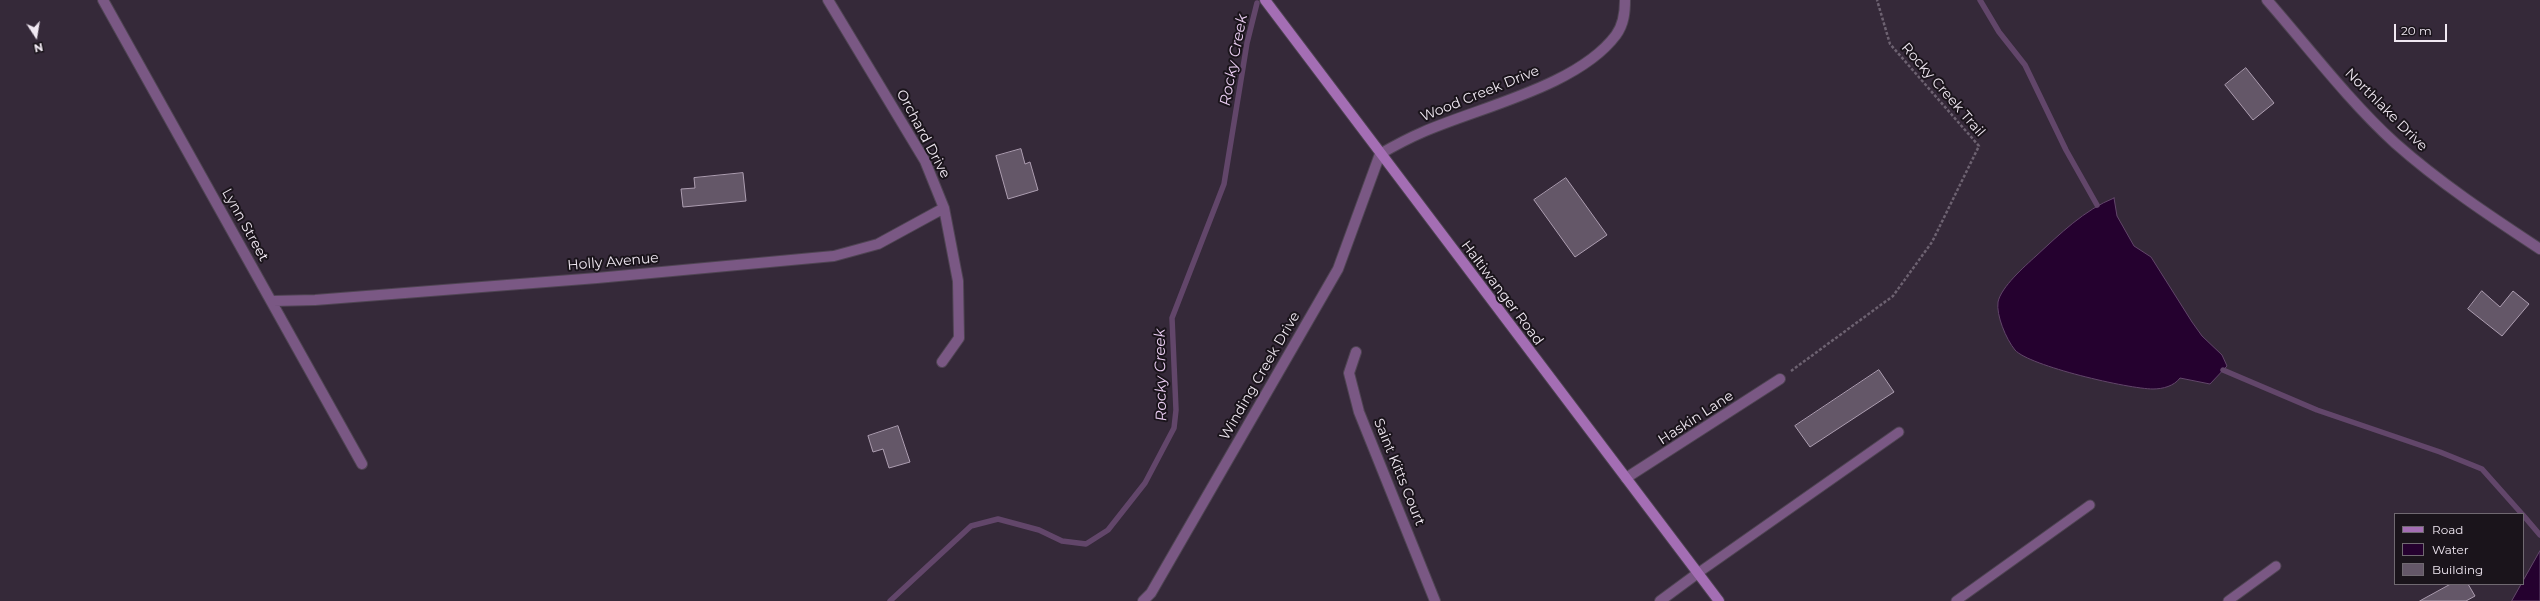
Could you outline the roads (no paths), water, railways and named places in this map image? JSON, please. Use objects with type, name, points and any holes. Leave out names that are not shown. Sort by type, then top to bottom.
[{"type":"street","name":"Lynn Street","points":[[103,0],[273,301],[362,464]]},
{"type":"street","name":"Orchard Drive","points":[[828,0],[925,161],[944,208],[958,281],[959,338],[942,362]]},
{"type":"street","name":"Haltiwanger Road","points":[[1265,0],[1719,601]]},
{"type":"street","name":"Wood Creek Drive","points":[[1380,154],[1423,132],[1518,97],[1581,65],[1604,48],[1616,34],[1625,11],[1625,0]]},
{"type":"street","name":"Northlake Drive","points":[[2267,0],[2359,107],[2395,143],[2431,173],[2540,250]]},
{"type":"street","name":"Winding Creek Drive","points":[[1142,601],[1153,597],[1338,269],[1380,154]]},
{"type":"street","name":"Holly Avenue","points":[[273,301],[315,300],[597,278],[834,256],[878,244],[944,208]]},
{"type":"street","name":"Saint Kitts Court","points":[[1356,352],[1349,373],[1360,412],[1435,601]]},
{"type":"street","name":"Haskin Lane","points":[[1626,478],[1780,379]]},
{"type":"street","points":[[1660,601],[1698,573]]},
{"type":"lane","points":[[1698,573],[1899,432]]},
{"type":"lane","points":[[1956,601],[2090,505]]},
{"type":"lane","points":[[2228,601],[2276,566]]},
{"type":"water","points":[[2114,198],[2117,216],[2134,246],[2151,257],[2202,336],[2222,355],[2227,366],[2210,384],[2180,378],[2175,383],[2168,386],[2153,389],[2102,381],[2080,376],[2039,363],[2015,350],[2008,340],[2000,320],[1998,302],[2008,283],[2073,223],[2093,209]]},
{"type":"water","points":[[2540,551],[2540,601],[2512,601],[2521,585],[2524,585],[2524,580]]},
{"type":"waterway","points":[[1980,0],[1999,32],[2025,65],[2066,150],[2097,205]]},
{"type":"waterway","name":"Rocky Creek","points":[[890,601],[971,526],[998,519],[1039,530],[1062,541],[1086,544],[1108,530],[1145,483],[1174,428],[1176,410],[1172,318],[1224,184],[1247,43],[1257,3]]},
{"type":"waterway","points":[[2223,370],[2317,410],[2440,452],[2482,469],[2521,513]]},
{"type":"waterway","points":[[2524,516],[2540,535]]}]
